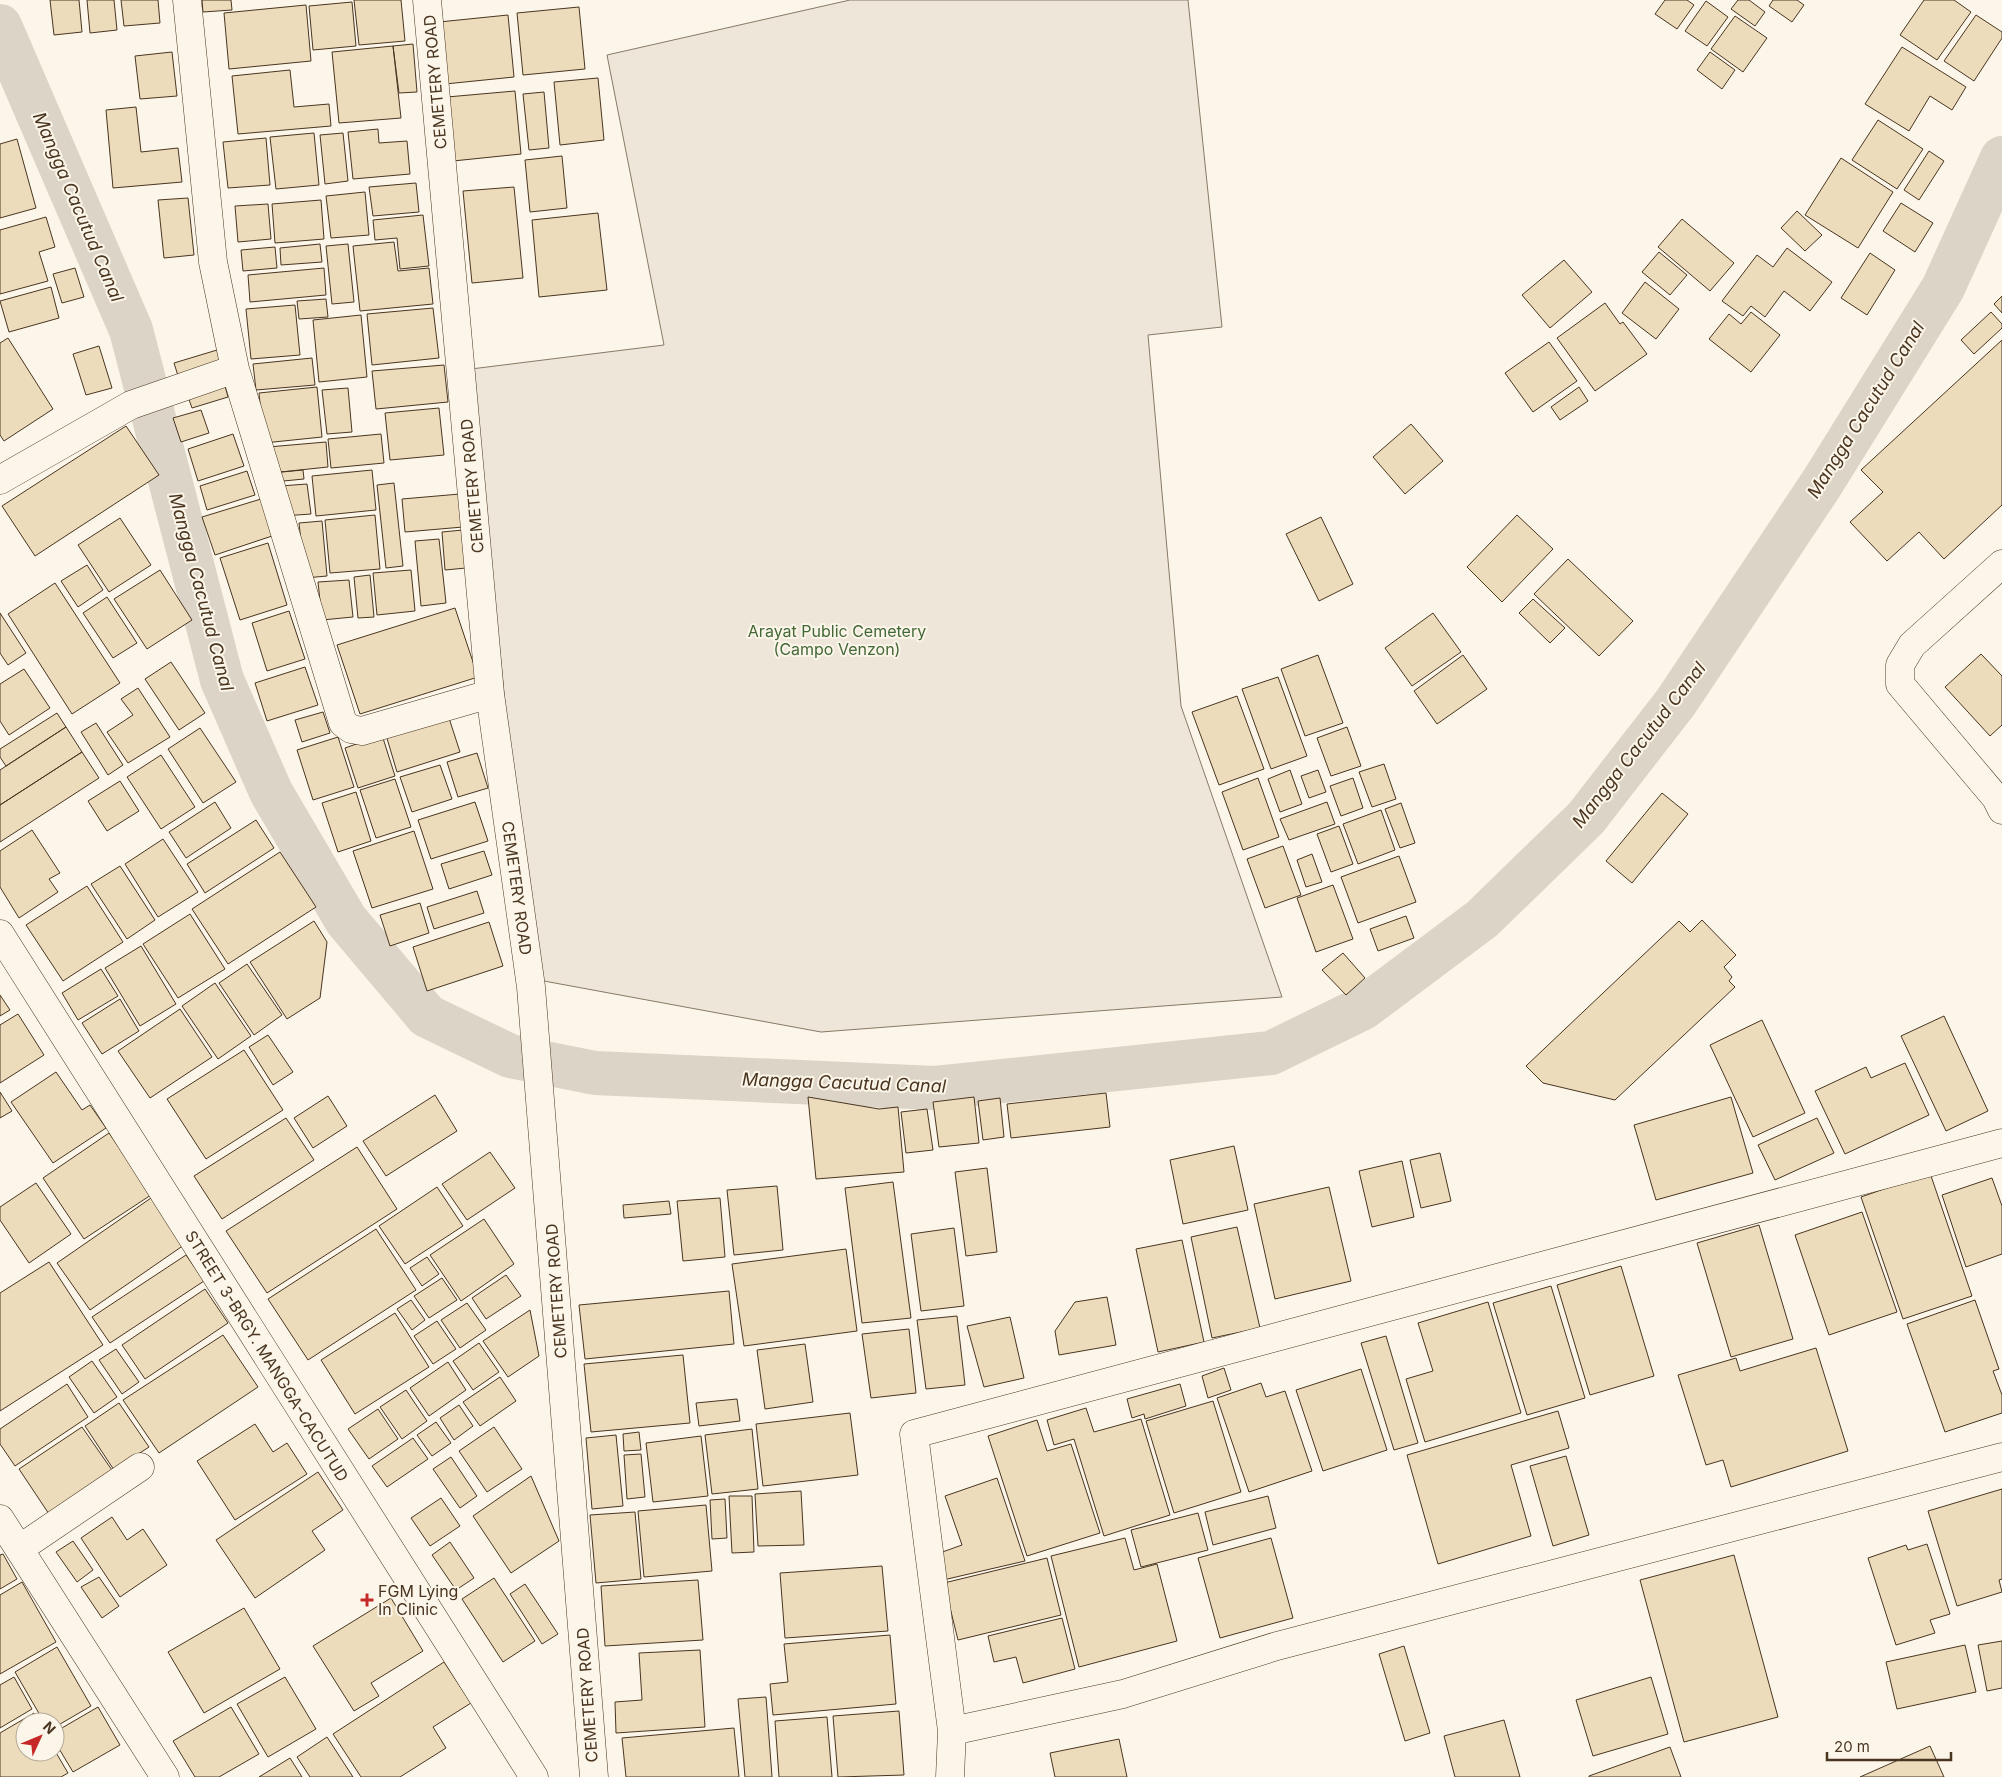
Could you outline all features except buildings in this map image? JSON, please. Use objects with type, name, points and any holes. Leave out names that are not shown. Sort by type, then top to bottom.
[{"type":"street","points":[[187,0],[213,262],[235,369],[343,723],[351,729],[362,731],[490,694]]},
{"type":"street","name":"CEMETERY ROAD","points":[[427,0],[490,694],[532,1004],[594,1777]]},
{"type":"street","points":[[0,480],[131,405],[235,369]]},
{"type":"street","points":[[2002,564],[1912,645],[1900,665],[1900,684],[1996,798],[2002,810]]},
{"type":"street","name":"STREET 3-BRGY. MANGGA-CACUTUD","points":[[0,934],[534,1777]]},
{"type":"street","points":[[950,1777],[952,1731],[914,1434],[2002,1143]]},
{"type":"street","points":[[952,1731],[1123,1694],[1286,1643],[2002,1457]]},
{"type":"street","points":[[19,1549],[140,1467]]},
{"type":"street","points":[[0,1519],[165,1777]]},
{"type":"green space","name":"Arayat Public Cemetery (Campo Venzon)","points":[[850,0],[1188,0],[1222,327],[1148,335],[1181,706],[1282,997],[821,1032],[533,979],[471,369],[664,345],[607,55]]},
{"type":"waterway","name":"Mangga Cacutud Canal","points":[[0,26],[131,330],[222,680],[271,792],[346,920],[427,1016],[510,1056],[595,1073],[935,1088],[1271,1053],[1363,1008],[1482,919],[1586,818],[1676,702],[1822,483],[1943,288],[2002,158]]},
{"type":"place","name":"FGM Lying In Clinic","points":[[367,1600]]}]
